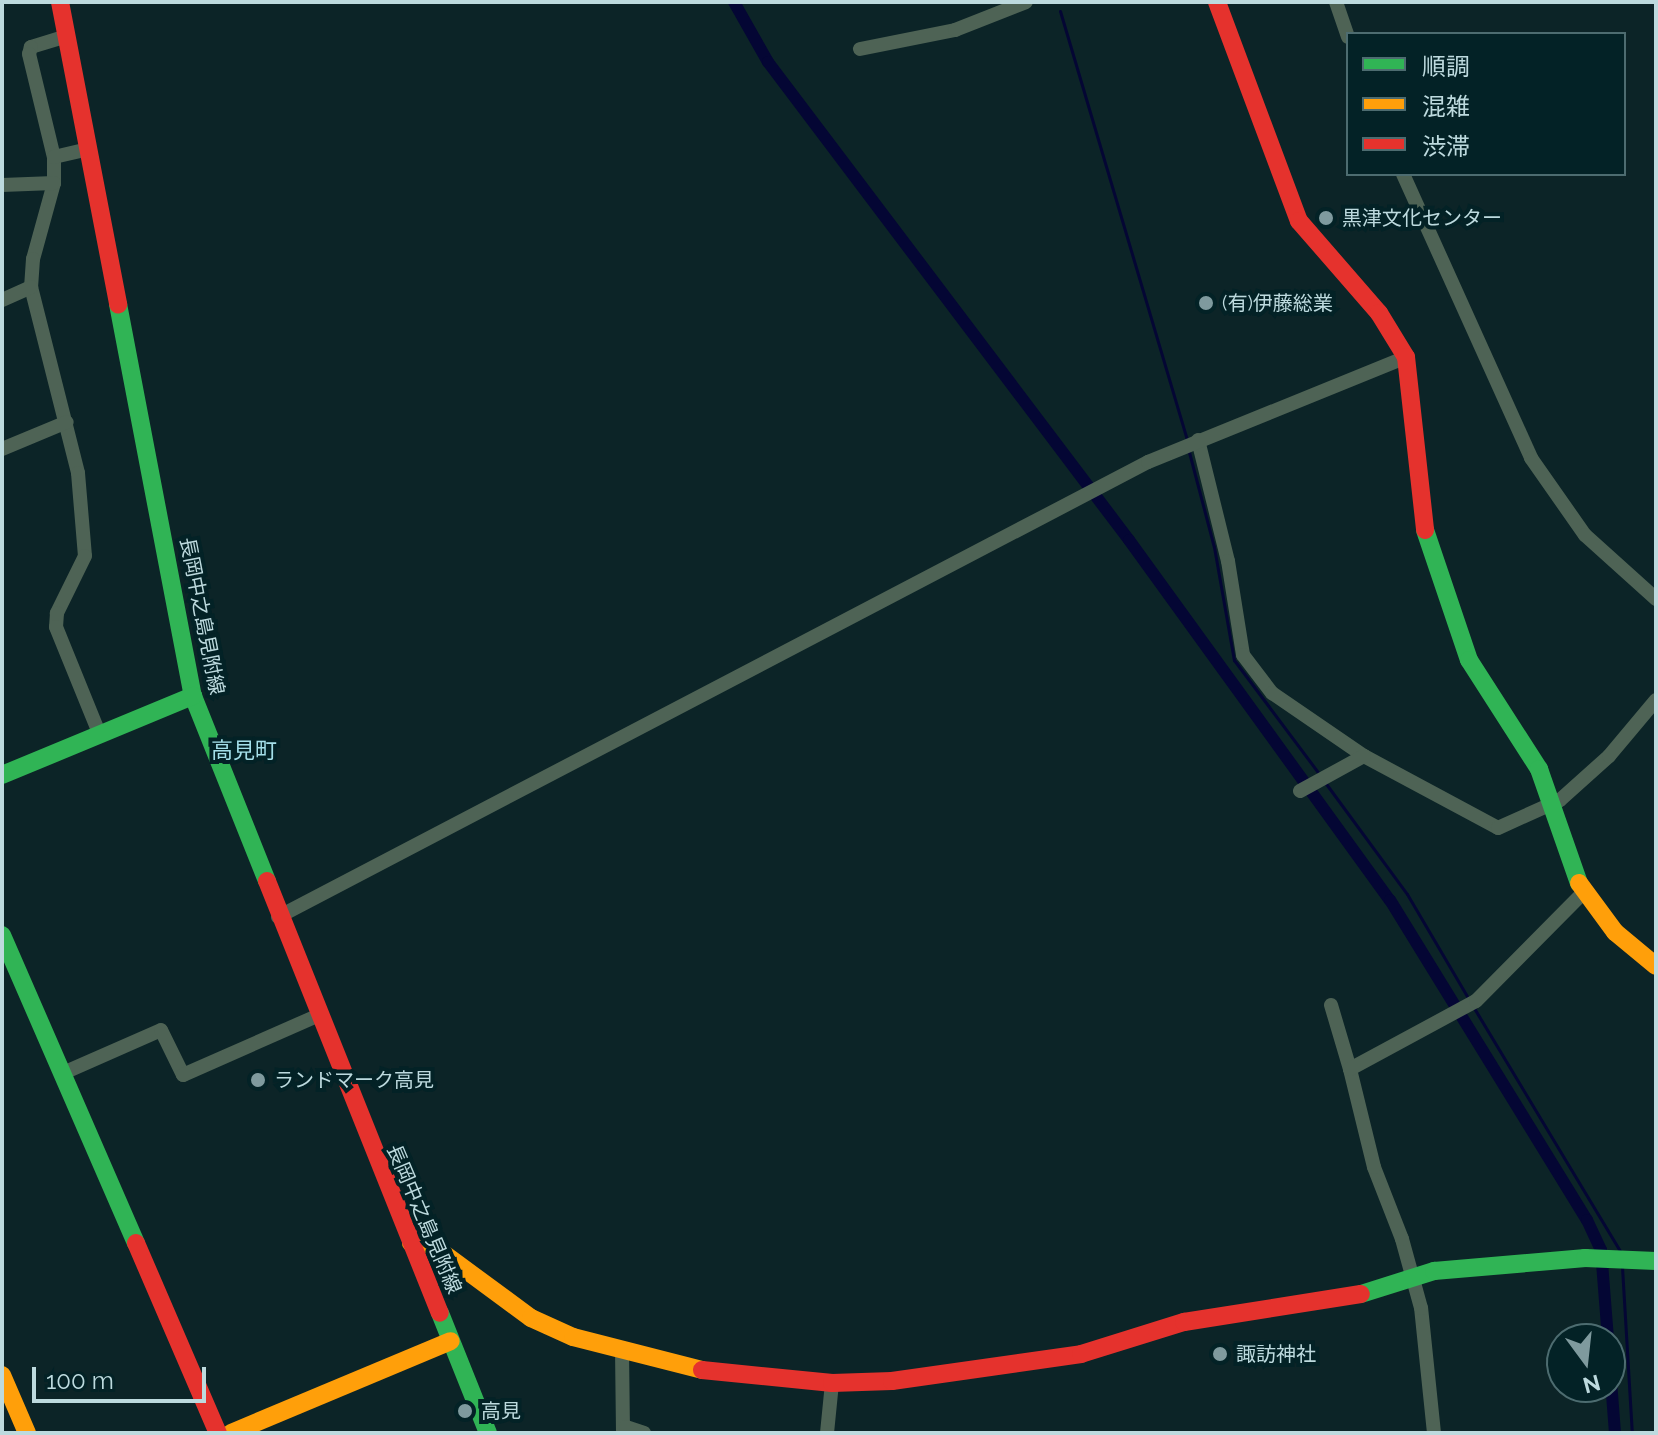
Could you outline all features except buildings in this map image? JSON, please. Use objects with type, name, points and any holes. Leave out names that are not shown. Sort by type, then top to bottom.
[{"type":"street","name":"長岡中之島見附線","points":[[60,2],[193,696],[317,1016],[488,1433]]},
{"type":"street","points":[[860,49],[955,30],[1026,2]]},
{"type":"street","points":[[1217,2],[1299,221],[1379,313],[1406,357],[1424,528],[1469,660],[1534,759],[1583,893],[1615,932],[1656,966]]},
{"type":"street","points":[[1336,2],[1346,32]]},
{"type":"street","points":[[67,36],[31,47],[29,54],[54,157],[54,183],[39,232],[31,287],[67,422],[85,556],[57,613],[56,627],[99,733]]},
{"type":"street","points":[[54,157],[89,149]]},
{"type":"street","points":[[1404,176],[1536,467],[1585,535],[1656,599]]},
{"type":"street","points":[[2,185],[54,183]]},
{"type":"street","points":[[2,300],[31,287]]},
{"type":"street","points":[[278,917],[1198,440],[1406,357]]},
{"type":"street","points":[[2,449],[67,422]]},
{"type":"street","points":[[1198,440],[1243,655],[1272,693],[1364,756],[1498,828],[1552,805],[1609,756],[1656,700]]},
{"type":"street","points":[[2,775],[193,696]]},
{"type":"street","points":[[1300,791],[1364,756]]},
{"type":"street","points":[[1350,1069],[1451,1018],[1476,1001],[1583,893]]},
{"type":"street","points":[[2,935],[218,1433]]},
{"type":"street","points":[[1331,1005],[1374,1167],[1413,1278],[1434,1433]]},
{"type":"street","points":[[61,1074],[161,1030],[183,1075],[317,1016]]},
{"type":"street","points":[[411,1243],[432,1245],[531,1318],[622,1350],[736,1376],[832,1383],[892,1381],[1081,1354],[1184,1322],[1355,1296],[1434,1271],[1605,1258],[1656,1261]]},
{"type":"street","points":[[231,1433],[451,1341]]},
{"type":"street","points":[[622,1350],[625,1430],[644,1433]]},
{"type":"street","points":[[2,1375],[27,1433]]},
{"type":"street","points":[[827,1433],[832,1383]]},
{"type":"waterway","points":[[734,2],[768,62],[1129,540],[1390,900],[1587,1220],[1601,1250],[1607,1323]]},
{"type":"waterway","points":[[1060,11],[1187,441]]},
{"type":"waterway","points":[[1189,452],[1214,547],[1234,660],[1320,775]]},
{"type":"waterway","points":[[1324,781],[1407,894],[1468,998]]},
{"type":"waterway","points":[[1474,1008],[1620,1251]]},
{"type":"waterway","points":[[1622,1267],[1632,1433]]},
{"type":"waterway","points":[[1613,1403],[1615,1433]]},
{"type":"traffic: fast","points":[[118,304],[193,696],[267,881]]},
{"type":"traffic: fast","points":[[1425,530],[1469,660],[1539,769],[1579,883]]},
{"type":"traffic: fast","points":[[2,775],[193,696]]},
{"type":"traffic: fast","points":[[2,935],[136,1243]]},
{"type":"traffic: fast","points":[[1361,1294],[1434,1271],[1585,1258],[1656,1261]]},
{"type":"traffic: fast","points":[[440,1313],[488,1433]]},
{"type":"traffic: slow","points":[[1579,883],[1615,932],[1656,966]]},
{"type":"traffic: slow","points":[[411,1243],[432,1245],[531,1318],[573,1337],[702,1370]]},
{"type":"traffic: slow","points":[[231,1433],[451,1341]]},
{"type":"traffic: slow","points":[[2,1375],[27,1433]]},
{"type":"traffic: jam","points":[[60,2],[118,304]]},
{"type":"traffic: jam","points":[[1217,2],[1299,221],[1379,313],[1406,357],[1425,530]]},
{"type":"traffic: jam","points":[[267,881],[440,1313]]},
{"type":"traffic: jam","points":[[136,1243],[218,1433]]},
{"type":"traffic: jam","points":[[702,1370],[832,1383],[892,1381],[1081,1354],[1184,1322],[1361,1294]]},
{"type":"place","name":"黒津文化センター","points":[[1326,218]]},
{"type":"place","name":"(有)伊藤総業","points":[[1206,303]]},
{"type":"place","name":"ランドマーク高見","points":[[258,1080]]},
{"type":"place","name":"諏訪神社","points":[[1220,1354]]},
{"type":"place","name":"高見","points":[[465,1411]]},
{"type":"district","name":"高見町","points":[[244,751]]}]
